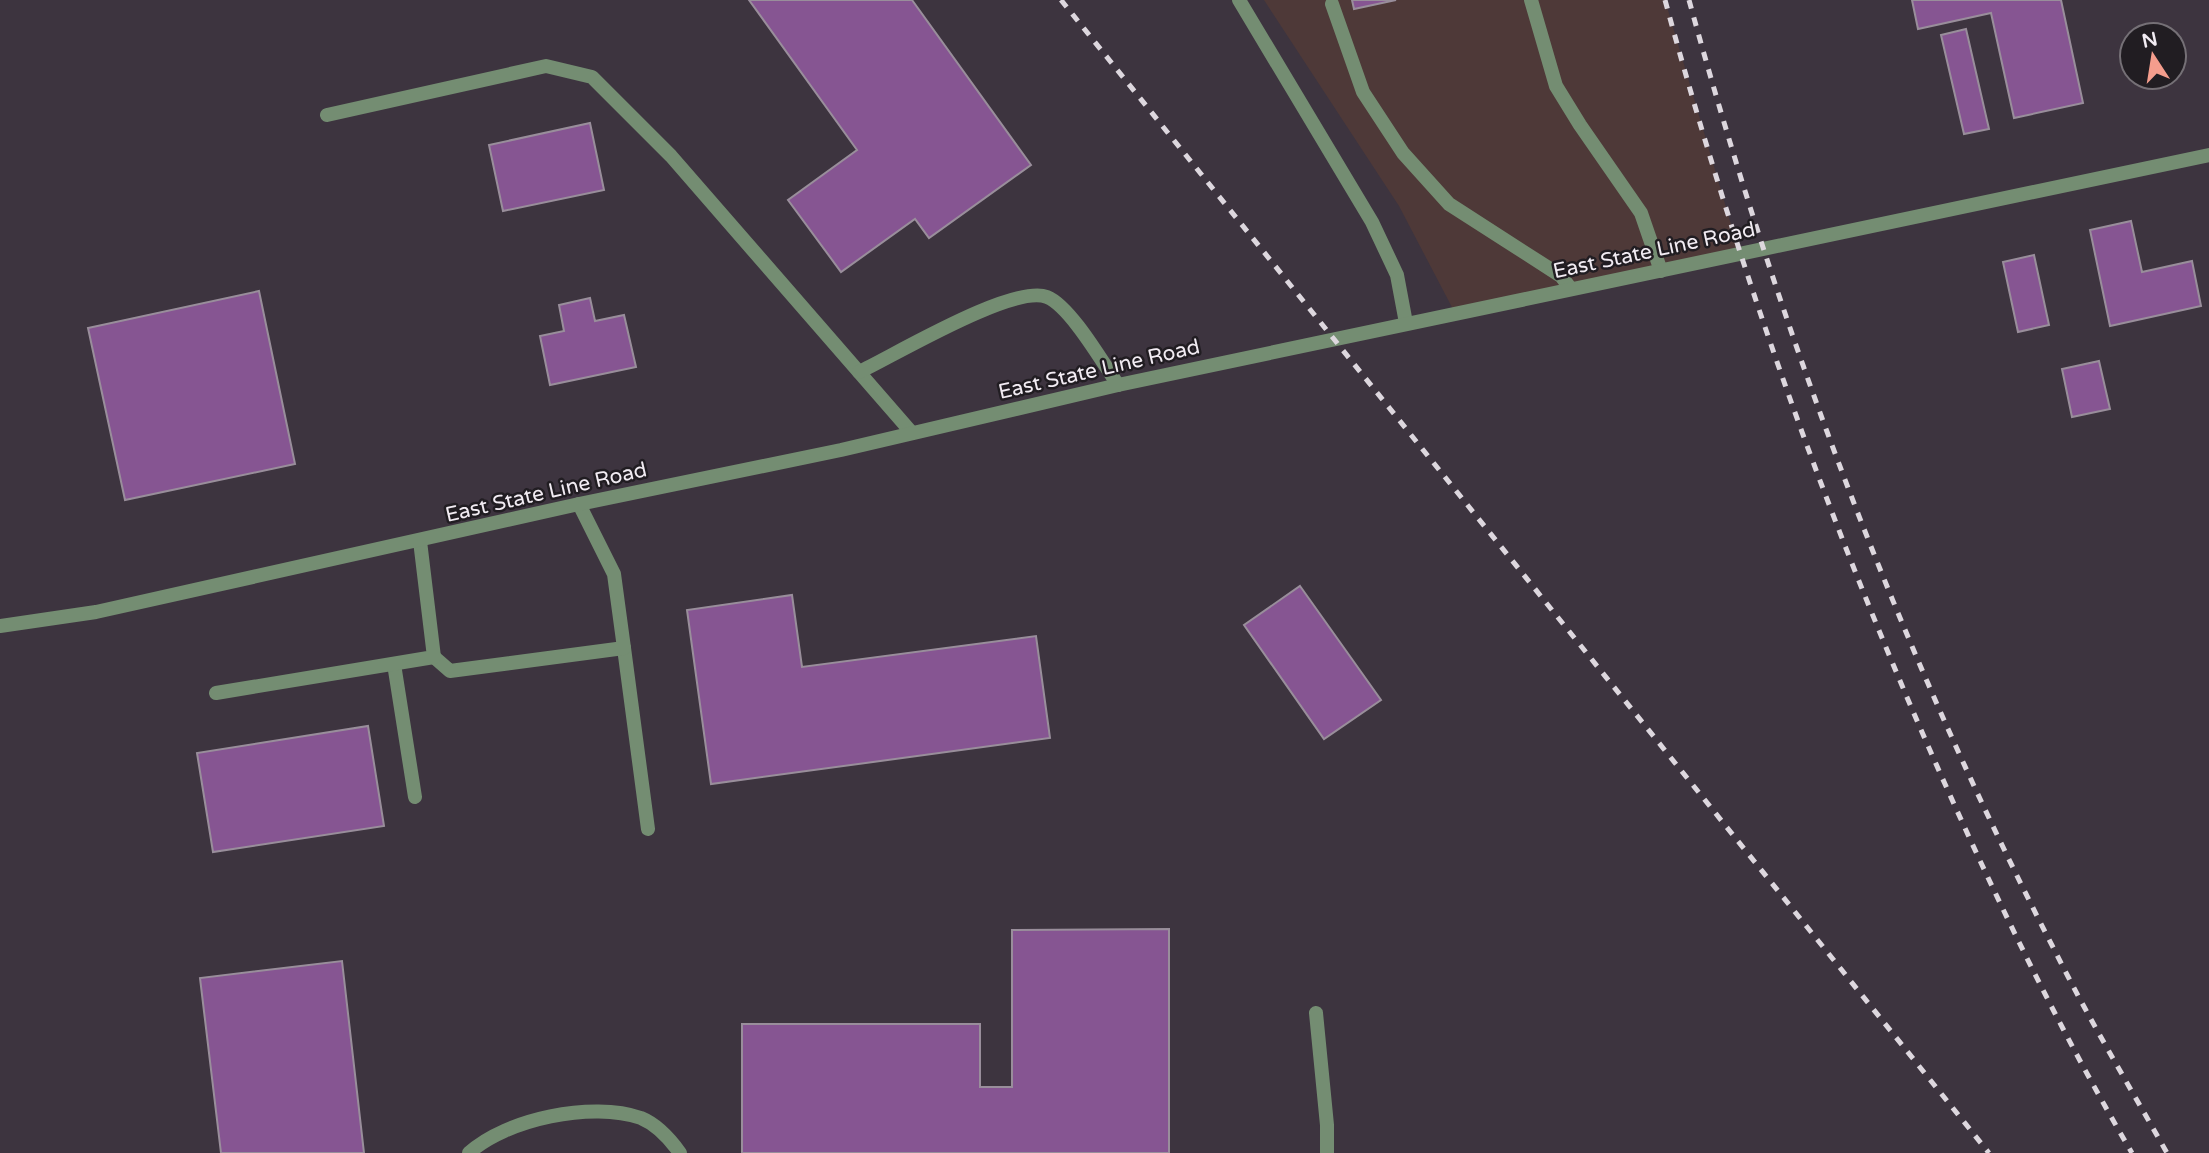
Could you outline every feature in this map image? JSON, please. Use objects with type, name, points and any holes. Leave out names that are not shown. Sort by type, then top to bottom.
[{"type":"street","points":[[1239,0],[1372,222],[1397,275],[1406,323]]},
{"type":"street","points":[[1531,0],[1556,86],[1641,213],[1661,271]]},
{"type":"street","points":[[1332,4],[1363,92],[1403,153],[1449,204],[1561,276],[1571,289]]},
{"type":"street","points":[[327,115],[495,75],[546,66],[592,77],[671,156],[912,433]]},
{"type":"street","name":"East State Line Road","points":[[5,626],[96,612],[912,433],[1118,385],[2209,155]]},
{"type":"street","points":[[859,373],[998,302],[1024,295],[1048,297],[1065,312],[1118,385]]},
{"type":"street","points":[[579,504],[614,574],[648,829]]},
{"type":"street","points":[[420,541],[434,657],[450,671],[624,648]]},
{"type":"street","points":[[216,693],[434,657]]},
{"type":"street","points":[[394,664],[415,797]]},
{"type":"street","points":[[1316,1013],[1327,1125],[1327,1153]]},
{"type":"street","points":[[468,1153],[484,1139],[520,1124],[575,1113],[609,1111],[642,1119],[666,1134],[680,1153]]},
{"type":"shaded area","points":[[1264,0],[1665,0],[1740,255],[1455,313],[1399,206]]},
{"type":"building","points":[[749,0],[912,0],[1031,165],[929,238],[915,219],[841,272],[788,200],[857,150]]},
{"type":"building","points":[[1352,0],[1396,0],[1354,9]]},
{"type":"building","points":[[1912,0],[2061,0],[2083,103],[2014,118],[1991,13],[1918,29]]},
{"type":"building","points":[[1966,29],[1989,129],[1964,134],[1941,35]]},
{"type":"building","points":[[590,123],[604,190],[503,211],[489,145]]},
{"type":"building","points":[[2131,221],[2142,272],[2192,261],[2201,306],[2110,326],[2090,230]]},
{"type":"building","points":[[2034,255],[2049,325],[2018,332],[2003,262]]},
{"type":"building","points":[[259,291],[295,464],[125,500],[88,328]]},
{"type":"building","points":[[590,298],[595,321],[624,315],[636,367],[550,385],[540,336],[564,331],[559,305]]},
{"type":"building","points":[[2099,361],[2110,409],[2072,417],[2062,369]]},
{"type":"building","points":[[1300,586],[1381,700],[1324,739],[1244,625]]},
{"type":"building","points":[[792,595],[802,667],[1036,636],[1050,738],[711,784],[687,610]]},
{"type":"building","points":[[368,726],[384,826],[213,852],[197,753]]},
{"type":"building","points":[[1169,929],[1169,1153],[742,1153],[742,1024],[980,1024],[980,1087],[1012,1087],[1012,930]]},
{"type":"building","points":[[342,961],[364,1153],[221,1153],[200,978]]},
{"type":"railway","points":[[1061,0],[1989,1153]]},
{"type":"railway","points":[[1665,0],[1693,101],[1756,299],[1863,592],[1945,784],[2010,924],[2081,1063],[2132,1153]]},
{"type":"railway","points":[[1689,0],[1762,245],[1848,487],[1895,606],[1946,724],[2057,955],[2167,1153]]}]
